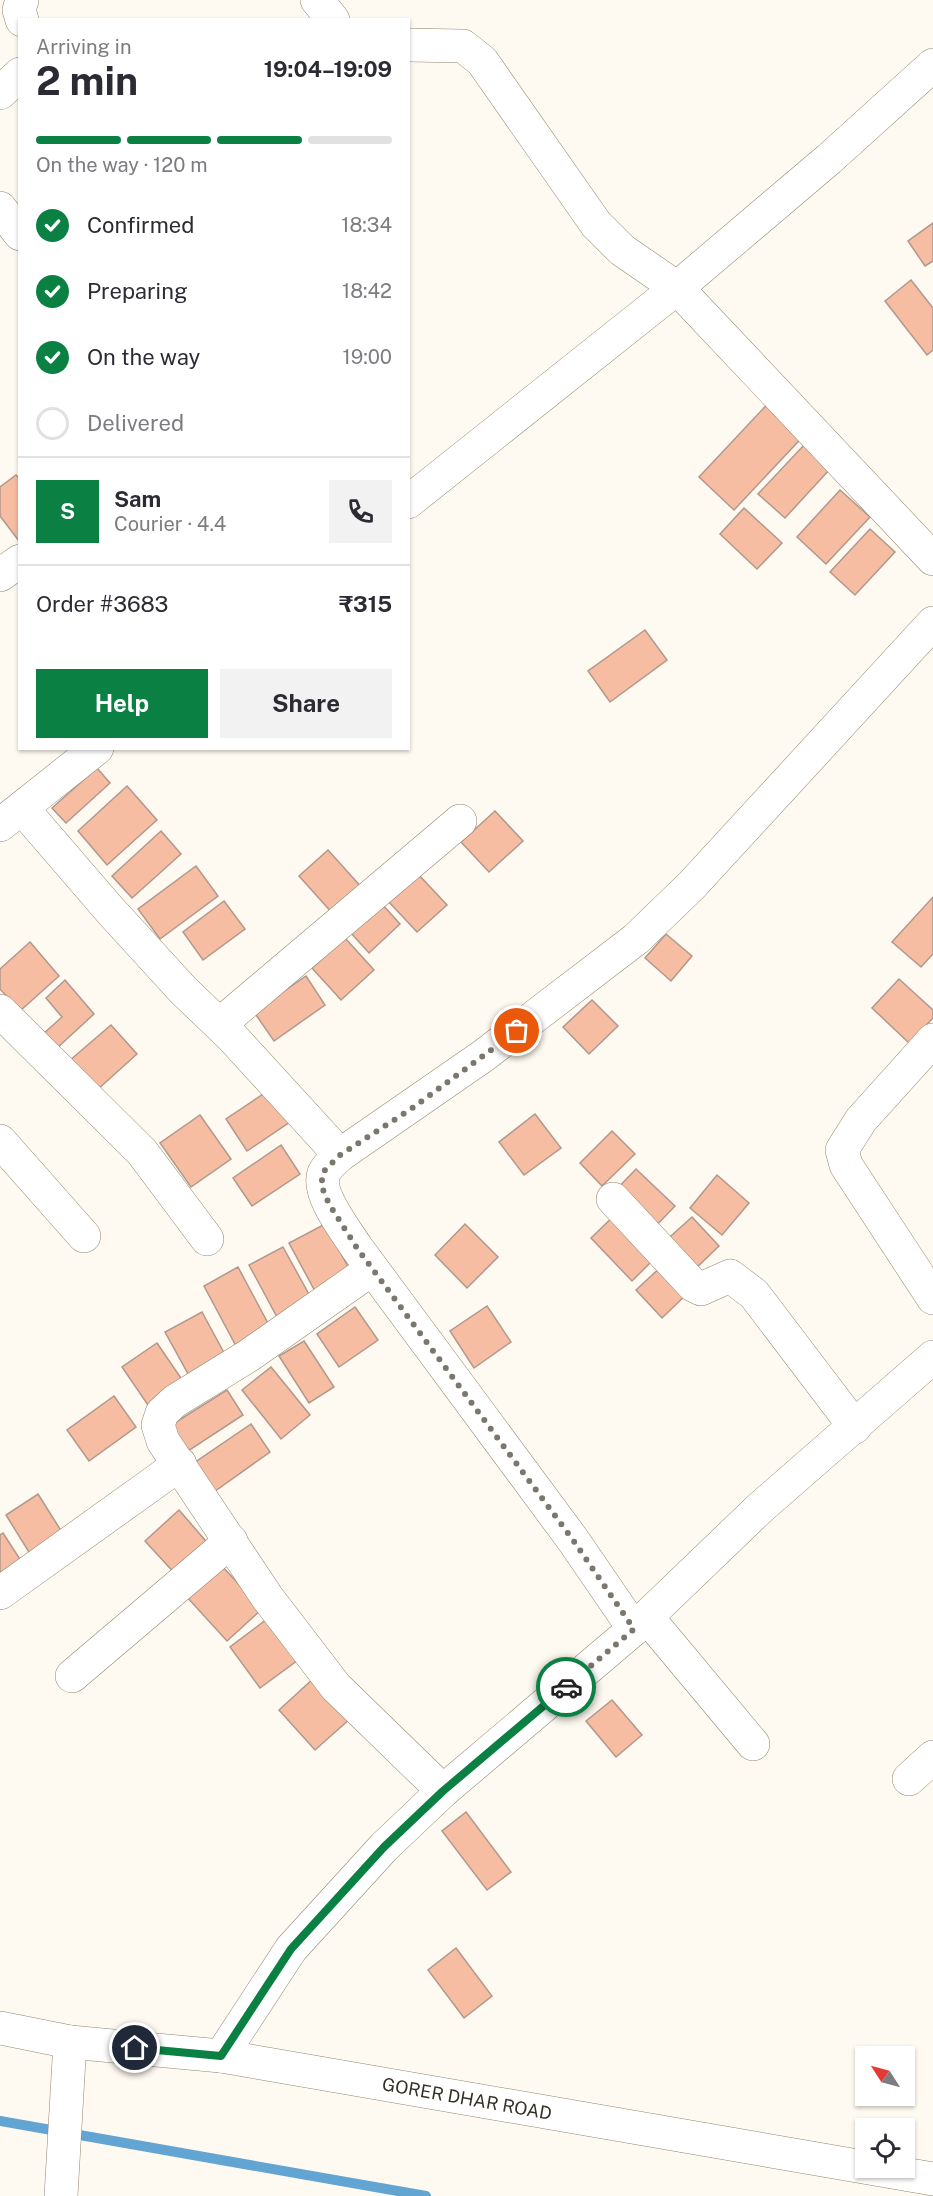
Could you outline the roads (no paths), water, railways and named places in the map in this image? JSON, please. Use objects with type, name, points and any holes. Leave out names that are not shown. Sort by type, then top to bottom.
[{"type":"street","points":[[21,0],[22,18]]},
{"type":"street","points":[[317,0],[331,18]]},
{"type":"street","points":[[410,45],[463,46],[482,61],[596,224],[622,250],[677,288],[933,559]]},
{"type":"street","points":[[410,500],[677,288],[830,159],[933,65]]},
{"type":"street","points":[[0,93],[18,76]]},
{"type":"street","points":[[0,208],[18,231]]},
{"type":"street","points":[[0,574],[18,562]]},
{"type":"street","points":[[753,1744],[640,1623],[573,1540],[372,1269],[329,1204],[321,1185],[324,1171],[340,1155],[483,1056],[636,939],[692,885],[933,623]]},
{"type":"street","points":[[94,750],[11,816],[109,909],[220,1024],[340,1155]]},
{"type":"street","points":[[220,1024],[460,821]]},
{"type":"street","points":[[0,1011],[142,1152],[207,1239]]},
{"type":"street","points":[[933,1040],[861,1120],[842,1150],[846,1165],[933,1298]]},
{"type":"street","points":[[0,1141],[84,1236]]},
{"type":"street","points":[[613,1199],[693,1285],[701,1289],[730,1276],[754,1293],[855,1427]]},
{"type":"street","points":[[372,1269],[162,1413],[158,1425],[163,1441],[267,1597],[336,1687],[443,1791]]},
{"type":"street","points":[[221,2056],[291,1949],[384,1847],[443,1791],[640,1623],[760,1508],[933,1357]]},
{"type":"street","points":[[0,1593],[180,1464]]},
{"type":"street","points":[[72,1676],[231,1541]]},
{"type":"street","points":[[909,1779],[933,1757]]},
{"type":"street","name":"GORER DHAR ROAD","points":[[0,2028],[70,2042],[221,2056],[933,2179]]},
{"type":"street","points":[[61,2196],[70,2042]]},
{"type":"waterway","points":[[0,2121],[426,2196]]}]
